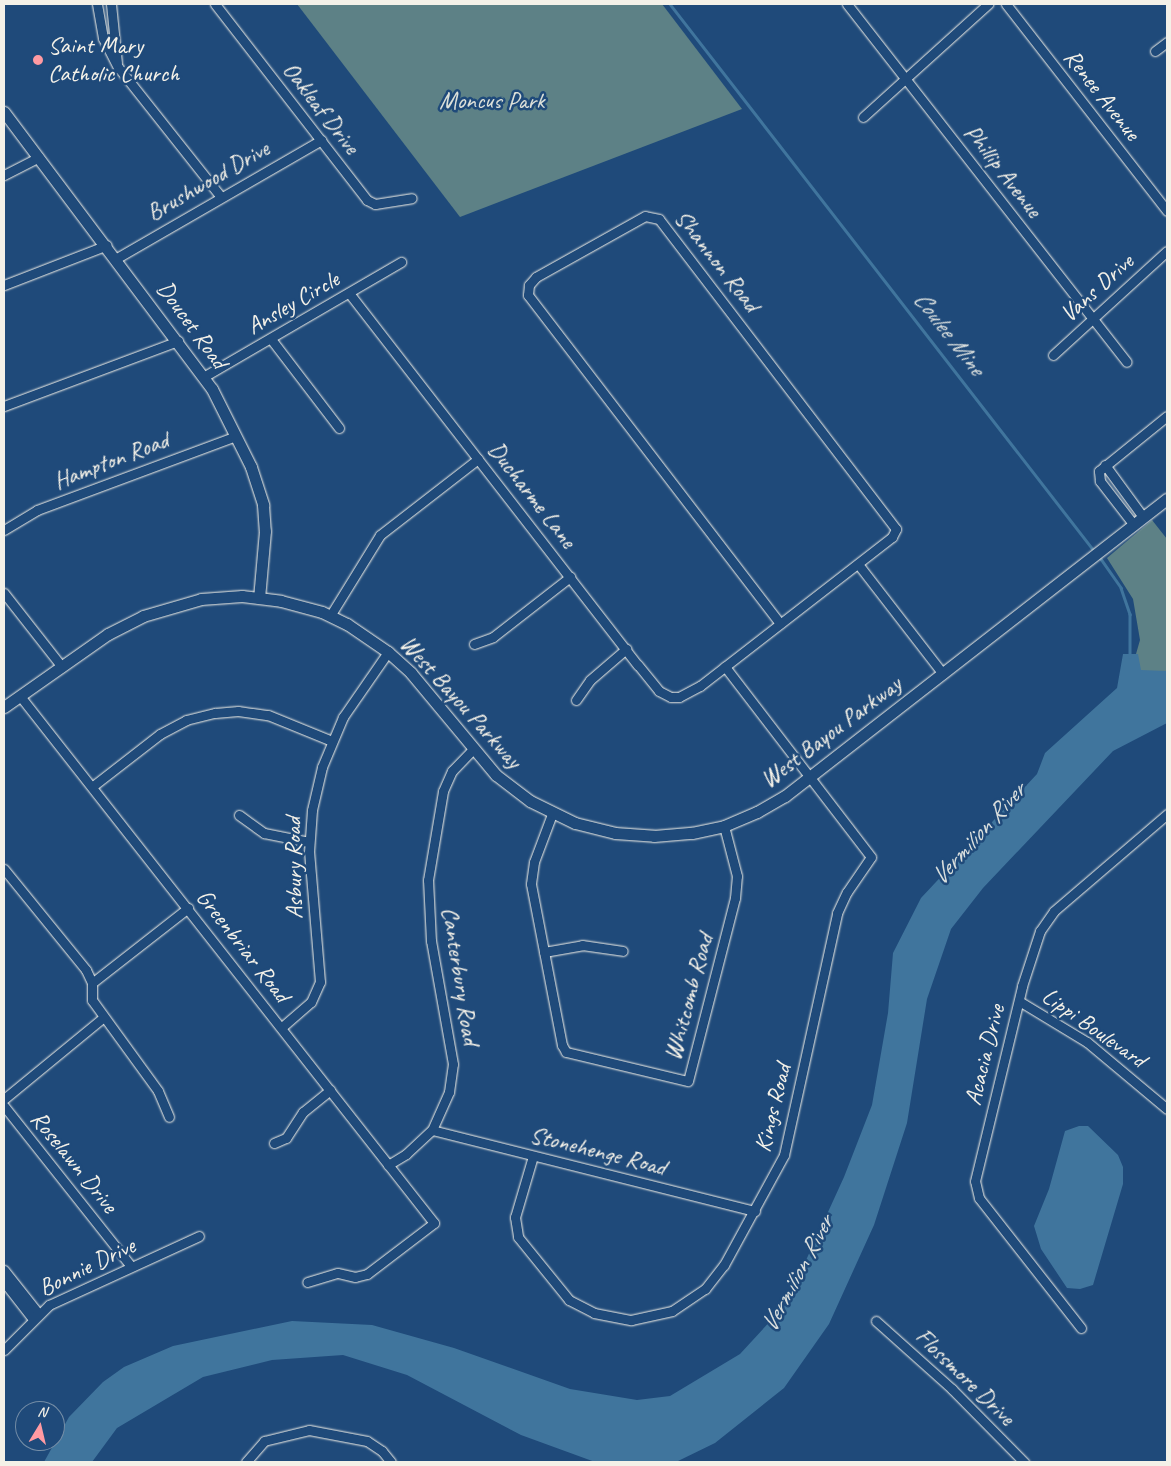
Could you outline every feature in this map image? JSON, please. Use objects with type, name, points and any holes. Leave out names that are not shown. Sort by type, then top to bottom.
[{"type":"street","points":[[97,4],[103,38],[118,67],[221,198]]},
{"type":"street","points":[[110,4],[118,67]]},
{"type":"street","name":"Oakleaf Drive","points":[[215,4],[369,202],[376,204],[412,198]]},
{"type":"street","name":"Phillip Avenue","points":[[847,4],[1128,362]]},
{"type":"street","points":[[862,117],[988,4]]},
{"type":"street","name":"Renee Avenue","points":[[1006,4],[1167,211]]},
{"type":"street","points":[[1155,51],[1167,42]]},
{"type":"street","name":"Doucet Road","points":[[4,112],[205,376],[251,467],[263,505],[265,531],[259,598]]},
{"type":"street","name":"Brushwood Drive","points":[[117,258],[321,140]]},
{"type":"street","points":[[4,175],[39,157]]},
{"type":"street","name":"Shannon Road","points":[[694,690],[725,667],[892,537],[895,524],[659,219],[645,216],[536,277],[528,290],[530,299],[780,624]]},
{"type":"street","points":[[4,285],[107,245]]},
{"type":"street","name":"Vans Drive","points":[[1053,355],[1167,252]]},
{"type":"street","name":"Ansley Circle","points":[[205,376],[401,262]]},
{"type":"street","name":"Ducharme Lane","points":[[350,293],[626,649],[665,695],[679,697],[694,690]]},
{"type":"street","points":[[271,339],[339,428]]},
{"type":"street","points":[[4,406],[178,341]]},
{"type":"street","points":[[1134,525],[1098,474],[1105,465],[1167,416]]},
{"type":"street","name":"Hampton Road","points":[[4,530],[37,510],[236,436]]},
{"type":"street","points":[[330,616],[380,535],[478,459]]},
{"type":"street","points":[[1105,465],[1143,517]]},
{"type":"street","name":"West Bayou Parkway","points":[[4,707],[124,625],[163,608],[201,599],[259,598],[299,605],[330,616],[363,633],[388,652],[411,673],[472,750],[509,787],[552,814],[590,828],[639,836],[683,834],[724,826],[768,806],[810,777],[1167,499]]},
{"type":"street","points":[[858,564],[943,674]]},
{"type":"street","points":[[474,644],[493,637],[570,577]]},
{"type":"street","points":[[4,593],[62,667]]},
{"type":"street","points":[[576,700],[590,680],[626,649]]},
{"type":"street","name":"Asbury Road","points":[[282,1027],[311,1002],[320,982],[309,842],[314,796],[332,741],[353,700],[388,652]]},
{"type":"street","name":"Kings Road","points":[[533,1156],[515,1217],[518,1237],[563,1295],[584,1309],[610,1318],[631,1320],[658,1316],[694,1298],[719,1273],[755,1211],[788,1145],[838,913],[851,885],[871,860],[869,851],[725,667]]},
{"type":"street","name":"Greenbriar Road","points":[[20,696],[93,786],[434,1223],[367,1274],[355,1277],[337,1273],[307,1282]]},
{"type":"street","points":[[93,786],[160,734],[186,720],[215,713],[238,711],[268,715],[332,741]]},
{"type":"street","name":"Canterbury Road","points":[[388,1165],[406,1154],[432,1130],[449,1092],[453,1064],[431,941],[428,880],[443,791],[452,771],[472,750]]},
{"type":"street","name":"Whitcomb Road","points":[[552,814],[532,873],[544,952],[562,1045],[566,1052],[688,1081],[736,892],[735,862],[724,826]]},
{"type":"street","name":"Acacia Drive","points":[[1081,1328],[975,1190],[1019,1000],[1046,921],[1167,814]]},
{"type":"street","points":[[239,815],[264,833],[309,842]]},
{"type":"street","points":[[4,869],[86,970],[92,983],[91,998],[158,1091],[168,1117]]},
{"type":"street","points":[[92,983],[188,908]]},
{"type":"street","points":[[544,952],[582,944],[623,951]]},
{"type":"street","name":"Lippi Boulevard","points":[[1019,1000],[1087,1042],[1167,1109]]},
{"type":"street","points":[[4,1099],[104,1017]]},
{"type":"street","points":[[274,1142],[286,1138],[303,1112],[330,1090]]},
{"type":"street","name":"Roselawn Drive","points":[[4,1106],[131,1266]]},
{"type":"street","name":"Stonehenge Road","points":[[432,1130],[755,1211]]},
{"type":"street","name":"Bonnie Drive","points":[[4,1350],[35,1316],[67,1295],[199,1236]]},
{"type":"street","points":[[4,1270],[35,1316]]},
{"type":"street","points":[[4,1282],[35,1316]]},
{"type":"street","name":"Flossmore Drive","points":[[876,1321],[952,1389],[1024,1462]]},
{"type":"street","points":[[246,1462],[264,1441],[309,1430],[367,1441],[382,1451],[391,1462]]},
{"type":"green space","name":"Moncus Park","points":[[297,4],[662,4],[742,109],[460,217]]},
{"type":"green space","points":[[1152,520],[1167,539],[1167,673],[1139,673],[1134,661],[1140,640],[1133,599],[1107,558]]},
{"type":"water","points":[[1123,654],[1138,654],[1141,670],[1167,671],[1167,723],[1113,751],[983,888],[951,929],[927,999],[907,1123],[874,1225],[829,1324],[784,1388],[715,1443],[676,1462],[595,1462],[521,1435],[407,1375],[343,1355],[272,1360],[203,1377],[117,1428],[92,1462],[44,1462],[50,1451],[65,1451],[65,1424],[69,1417],[103,1382],[124,1367],[173,1346],[292,1321],[372,1325],[454,1348],[570,1389],[637,1400],[670,1396],[740,1354],[786,1304],[844,1177],[872,1105],[888,1013],[893,953],[921,898],[1037,774],[1045,753],[1117,688]]},
{"type":"water","points":[[1079,1126],[1088,1126],[1118,1155],[1123,1167],[1123,1184],[1093,1285],[1080,1289],[1067,1288],[1041,1249],[1034,1226],[1049,1189],[1065,1131]]},
{"type":"waterway","name":"Coulee Mine","points":[[670,4],[1095,552]]},
{"type":"waterway","name":"Coulee Mine","points":[[1099,556],[1121,588],[1130,614],[1130,657]]},
{"type":"place","name":"Saint Mary Catholic Church","points":[[38,60]]},
{"type":"water label","name":"Vermilion River","points":[[978,834]]},
{"type":"water label","name":"Vermilion River","points":[[797,1274]]}]
